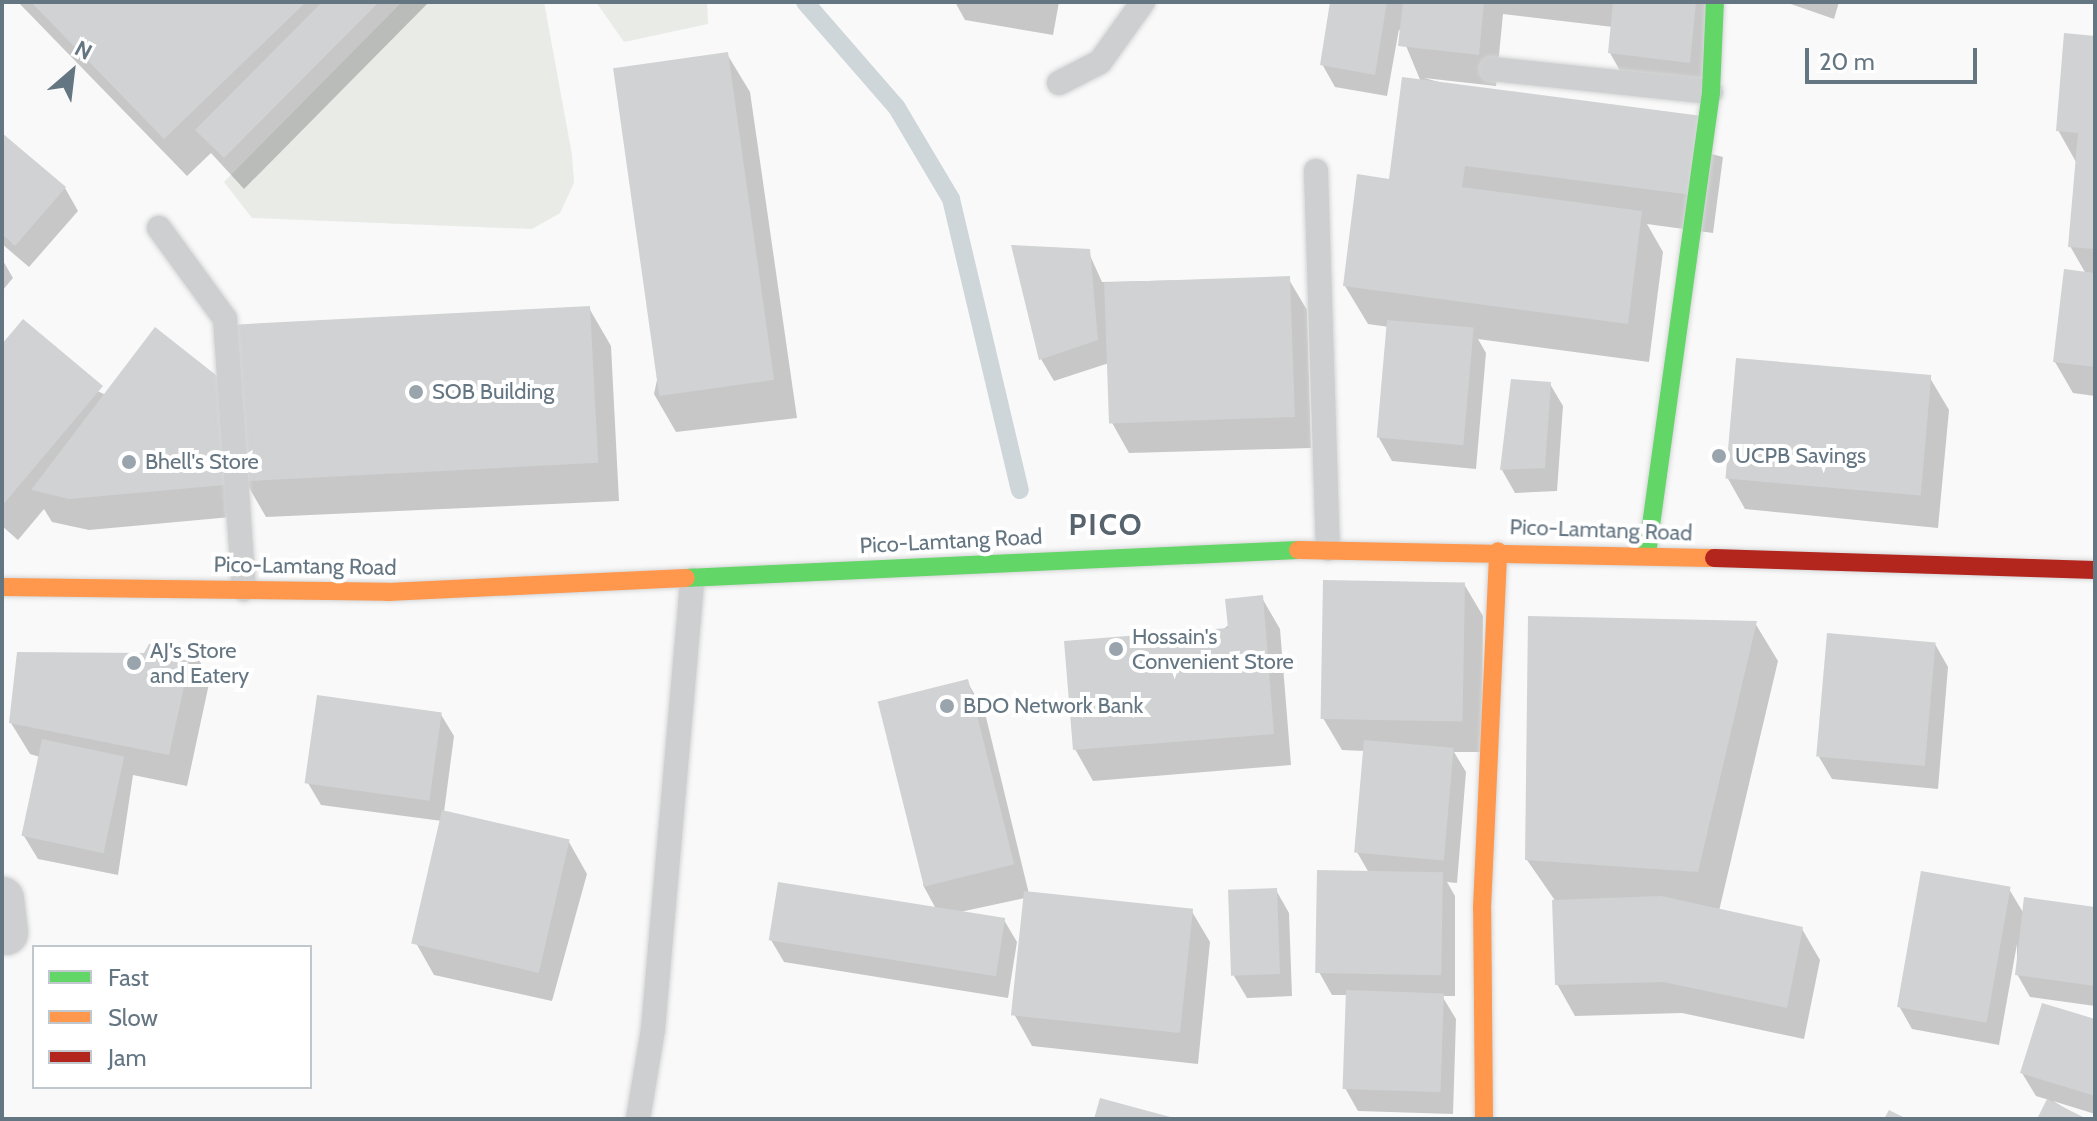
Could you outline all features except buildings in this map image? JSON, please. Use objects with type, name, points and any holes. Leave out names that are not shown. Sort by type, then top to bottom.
[{"type":"main road","points":[[1647,554],[1656,450],[1711,92],[1715,2]]},
{"type":"main road","name":"Pico-Lamtang Road","points":[[2,587],[244,589],[692,580],[1070,558],[1328,549],[1647,554],[2095,570]]},
{"type":"main road","points":[[1484,1119],[1482,908],[1498,551]]},
{"type":"lane","points":[[1059,83],[1100,62],[1143,2]]},
{"type":"lane","points":[[1492,69],[1711,92]]},
{"type":"lane","points":[[1316,171],[1328,549]]},
{"type":"lane","points":[[159,228],[225,319],[244,589]]},
{"type":"lane","points":[[638,1119],[653,1029],[692,580]]},
{"type":"shaded area","points":[[402,2],[544,2],[572,155],[574,183],[560,213],[532,229],[252,218],[224,182]]},
{"type":"shaded area","points":[[596,2],[707,2],[708,24],[624,42]]},
{"type":"waterway","points":[[805,2],[897,108],[951,199],[1020,490]]},
{"type":"traffic: fast","points":[[1647,554],[1711,92],[1715,2]]},
{"type":"traffic: fast","points":[[686,578],[1298,550]]},
{"type":"traffic: slow","points":[[1298,550],[1714,558]]},
{"type":"traffic: slow","points":[[1484,1119],[1482,908],[1498,551]]},
{"type":"traffic: slow","points":[[2,587],[388,592],[686,578]]},
{"type":"traffic: jam","points":[[1714,558],[2095,570]]},
{"type":"place","name":"SOB Building","points":[[416,392]]},
{"type":"place","name":"UCPB Savings","points":[[1719,456]]},
{"type":"place","name":"Bhell's Store","points":[[129,462]]},
{"type":"place","name":"Hossain's Convenient Store","points":[[1116,649]]},
{"type":"place","name":"AJ's Store and Eatery","points":[[134,663]]},
{"type":"place","name":"BDO Network Bank","points":[[947,706]]},
{"type":"district","name":"PICO","points":[[1106,525]]}]
